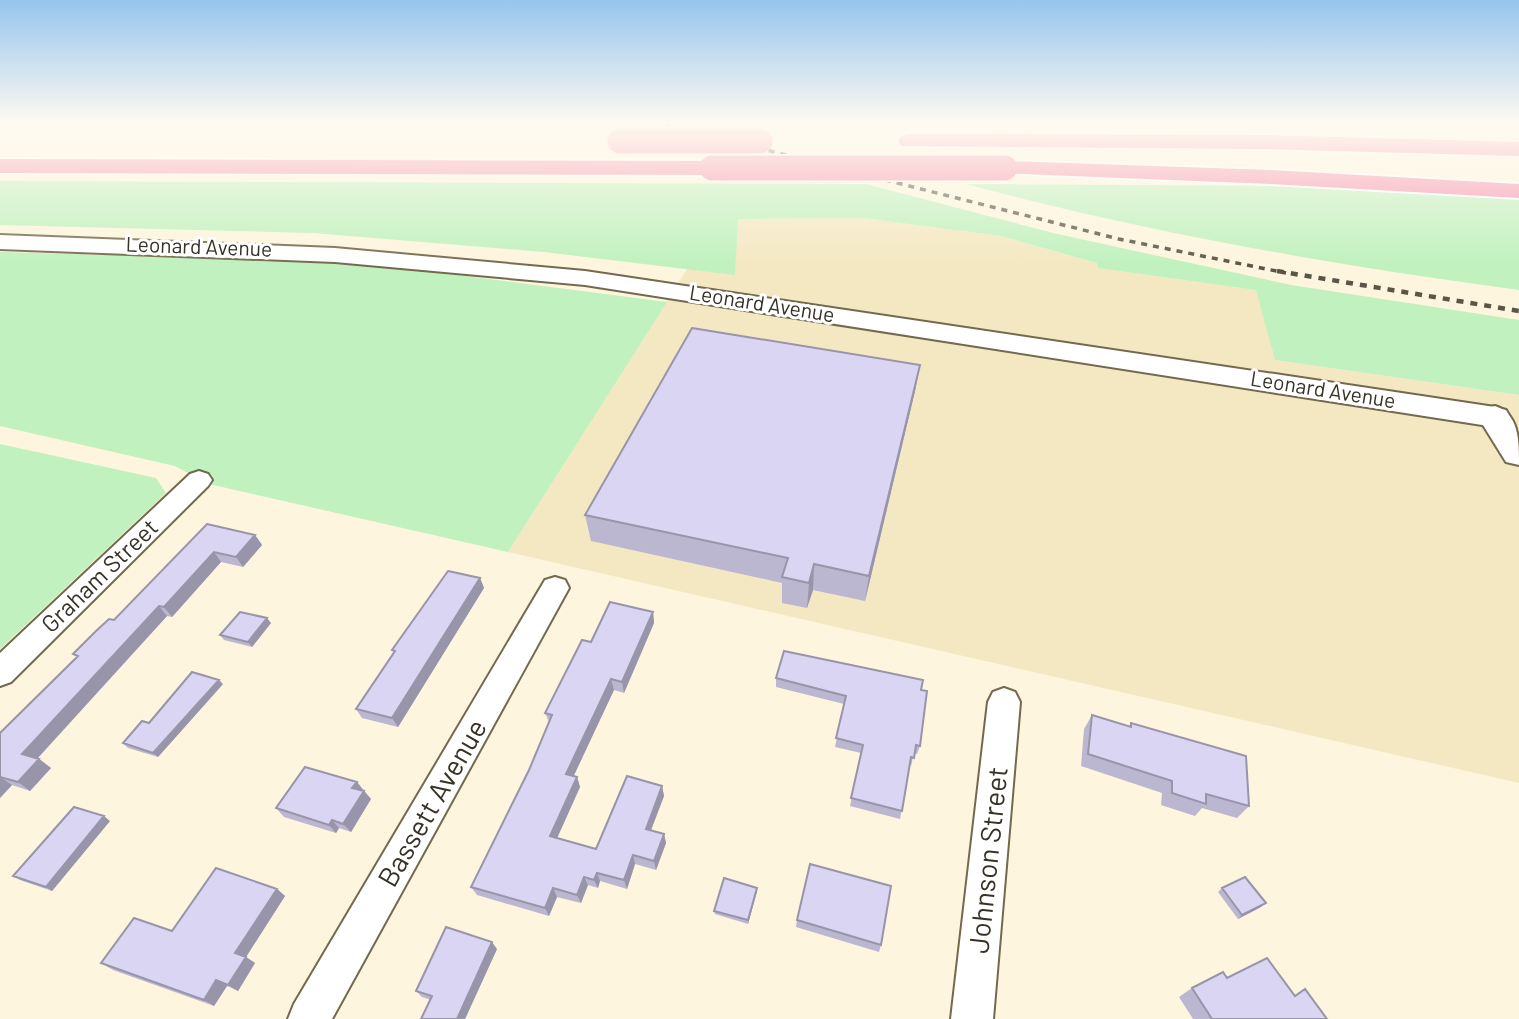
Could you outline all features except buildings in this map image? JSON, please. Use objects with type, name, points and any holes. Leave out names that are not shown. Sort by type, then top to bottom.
[{"type":"highway","points":[[1110,172],[1271,177],[1519,191]]},
{"type":"highway","points":[[1467,172],[1519,173]]},
{"type":"main road","points":[[1507,419],[1519,453]]},
{"type":"street","name":"Leonard Avenue","points":[[0,242],[246,248],[530,271],[680,291],[1507,419]]},
{"type":"street","name":"Graham Street","points":[[0,673],[199,480]]},
{"type":"street","name":"Bassett Avenue","points":[[309,1019],[555,587]]},
{"type":"street","name":"Johnson Street","points":[[972,1019],[1004,702]]},
{"type":"shaded area","points":[[863,218],[1001,236],[1097,263],[1098,268],[1257,290],[1275,360],[1519,395],[1519,783],[508,552],[687,269],[735,274],[737,219]]},
{"type":"green space","points":[[0,181],[866,184],[1053,233],[1291,285],[1519,320],[1519,395],[1275,360],[1256,290],[1098,268],[1097,263],[1001,236],[863,218],[738,219],[735,275],[544,252],[313,233],[0,225]]},
{"type":"green space","points":[[966,184],[1275,186],[1519,199],[1519,290],[1241,246],[1103,218]]},
{"type":"green space","points":[[0,252],[261,259],[397,267],[667,302],[508,552],[209,484],[175,466],[0,426]]},
{"type":"green space","points":[[0,444],[156,478],[166,493],[0,649]]},
{"type":"railway","points":[[852,172],[1119,239],[1286,273]]},
{"type":"railway","points":[[1277,271],[1519,311]]}]
